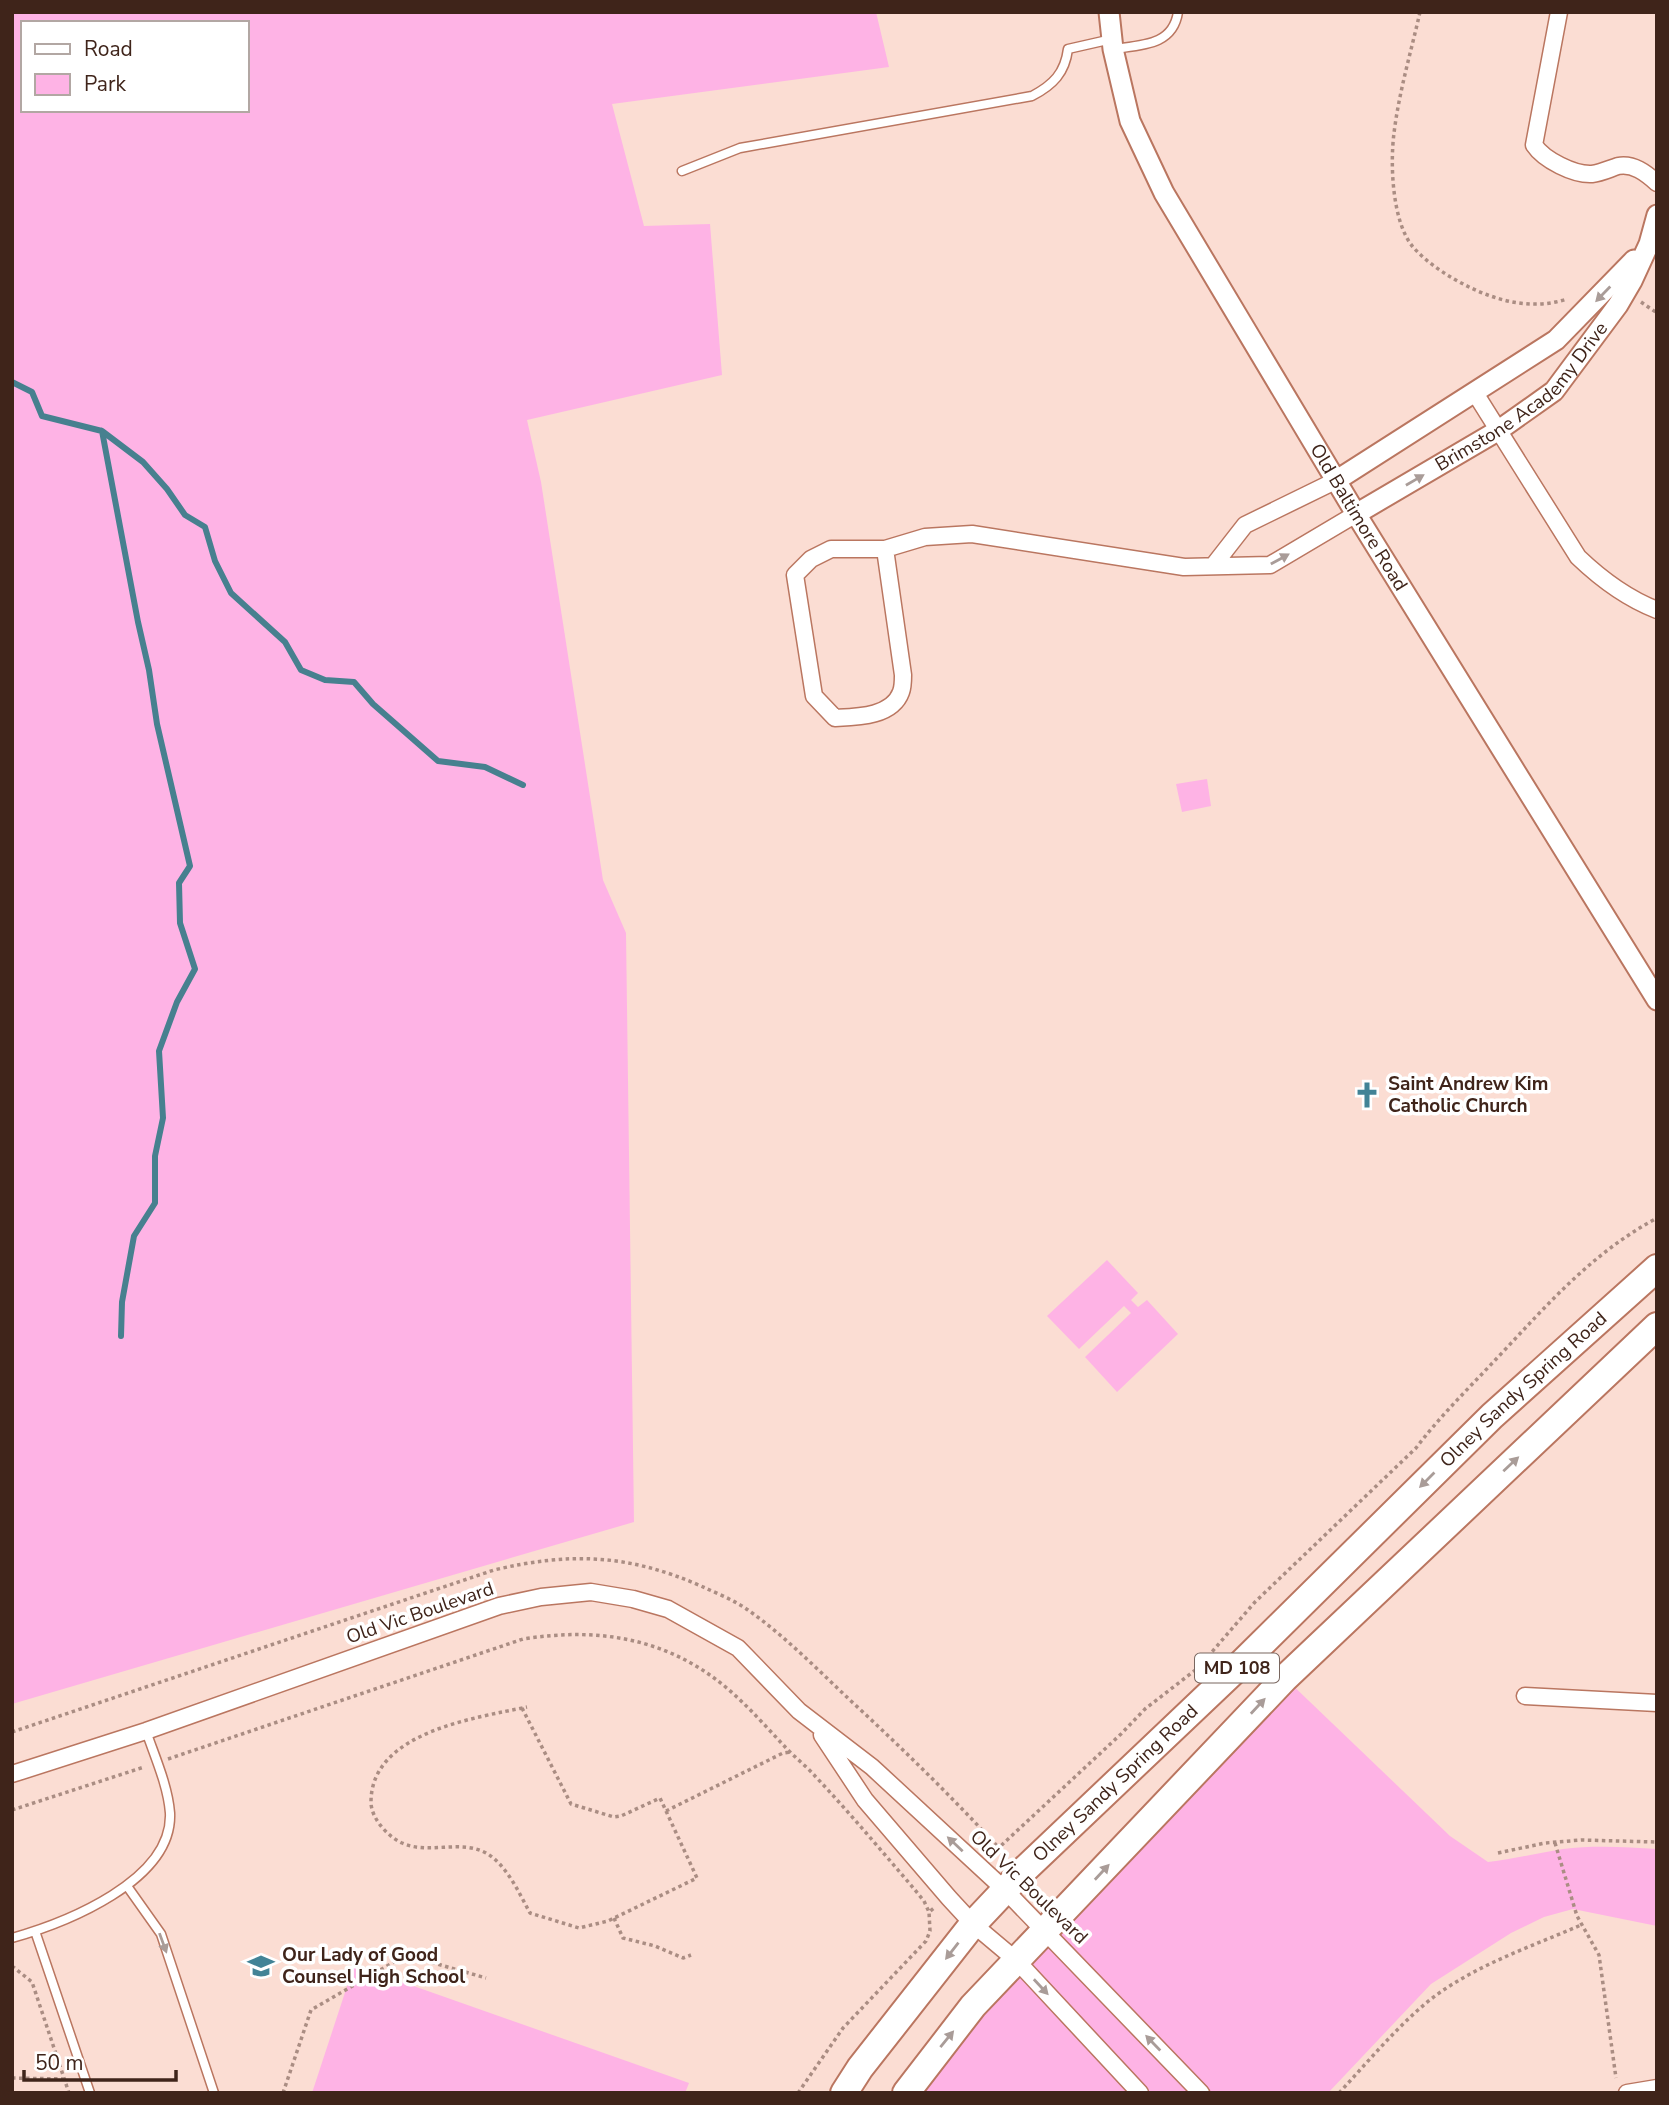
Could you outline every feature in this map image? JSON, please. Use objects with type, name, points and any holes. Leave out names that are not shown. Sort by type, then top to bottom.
[{"type":"main road","name":"Olney Sandy Spring Road","points":[[845,2093],[860,2068],[973,1924],[1023,1871],[1239,1666],[1492,1416],[1657,1268]]},
{"type":"main road","name":"MD 108","points":[[906,2093],[974,2006],[1285,1678],[1657,1326]]},
{"type":"street","name":"Old Baltimore Road","points":[[1109,12],[1112,44],[1130,121],[1164,193],[1356,514],[1657,1000]]},
{"type":"street","points":[[1559,12],[1534,145],[1539,152],[1571,169],[1587,174],[1621,166],[1636,168],[1657,183]]},
{"type":"street","name":"Brimstone Academy Drive","points":[[1356,514],[1499,430],[1554,391],[1572,370],[1624,294],[1648,244],[1657,215]]},
{"type":"street","name":"Brimstone Academy Drive","points":[[1338,480],[1556,340],[1610,287],[1648,244]]},
{"type":"street","points":[[1475,393],[1578,557],[1600,578],[1637,602],[1657,610]]},
{"type":"street","points":[[1213,566],[1245,525],[1338,480]]},
{"type":"street","points":[[885,549],[903,675],[901,692],[895,702],[878,712],[862,717],[835,718],[814,696],[794,575],[811,559],[831,549],[885,549],[925,537],[972,534],[1185,567],[1270,565],[1356,514]]},
{"type":"street","name":"Old Vic Boulevard","points":[[12,1774],[146,1731],[499,1606],[541,1597],[591,1592],[633,1599],[668,1609],[738,1648],[815,1724],[872,1767],[1005,1890],[1200,2093]]},
{"type":"street","points":[[1525,1696],[1657,1703]]},
{"type":"street","name":"Old Vic Boulevard","points":[[815,1724],[864,1800],[949,1898],[973,1924],[1017,1961],[1140,2093]]},
{"type":"street","points":[[1622,2087],[1657,2088]]},
{"type":"lane","points":[[682,170],[740,149],[1032,96],[1049,87],[1066,65],[1068,49],[1150,43],[1168,36],[1176,25],[1178,12]]},
{"type":"lane","points":[[12,1938],[85,1910],[127,1885],[148,1867],[167,1834],[170,1813],[146,1731]]},
{"type":"lane","points":[[127,1885],[161,1934],[214,2093]]},
{"type":"lane","points":[[35,1931],[90,2093]]},
{"type":"path","points":[[1420,12],[1394,133],[1396,201],[1404,232],[1412,246],[1436,268],[1492,298],[1527,304],[1571,298]]},
{"type":"path","points":[[1624,294],[1657,313]]},
{"type":"path","points":[[979,1866],[1145,1709],[1198,1668],[1255,1602],[1416,1448],[1436,1422],[1560,1290],[1597,1256],[1657,1218]]},
{"type":"path","points":[[12,1732],[494,1570],[569,1557],[642,1564],[677,1575],[746,1608],[780,1635],[939,1783],[1023,1871]]},
{"type":"path","points":[[12,1810],[523,1639],[576,1633],[606,1634],[632,1639],[676,1656],[726,1687],[814,1774],[910,1884],[929,1912],[930,1931],[926,1941],[843,2028],[798,2093]]},
{"type":"path","points":[[525,1707],[571,1804],[614,1817],[660,1798],[666,1811],[697,1878],[614,1918],[579,1928],[530,1913],[501,1866],[486,1853],[464,1847],[417,1847],[403,1844],[384,1830],[375,1818],[371,1805],[376,1774],[387,1759],[403,1747],[431,1732],[463,1721],[525,1707]]},
{"type":"path","points":[[666,1811],[783,1753],[790,1752]]},
{"type":"path","points":[[1498,1853],[1555,1843],[1601,1839],[1657,1842]]},
{"type":"path","points":[[1555,1843],[1566,1886],[1581,1925],[1599,1955],[1622,2087]]},
{"type":"path","points":[[929,1912],[949,1898]]},
{"type":"path","points":[[614,1918],[623,1938],[655,1946],[683,1958],[691,1955]]},
{"type":"path","points":[[1339,2093],[1418,2009],[1438,1995],[1501,1959],[1581,1925]]},
{"type":"path","points":[[283,2093],[311,2010],[406,1955],[486,1978]]},
{"type":"path","points":[[12,1966],[32,1982],[69,2093]]},
{"type":"path","points":[[12,2078],[65,2079]]},
{"type":"green space","points":[[12,12],[876,12],[889,67],[612,104],[644,226],[710,224],[722,375],[527,420],[541,482],[603,880],[626,933],[634,1522],[12,1704]]},
{"type":"green space","points":[[1207,779],[1211,806],[1182,812],[1176,784]]},
{"type":"green space","points":[[1107,1260],[1138,1293],[1131,1300],[1138,1307],[1147,1300],[1178,1334],[1117,1392],[1085,1357],[1131,1313],[1124,1306],[1079,1349],[1047,1316]]},
{"type":"green space","points":[[1285,1678],[1450,1836],[1488,1862],[1574,1848],[1657,1849],[1657,1926],[1573,1909],[1544,1917],[1511,1933],[1431,1984],[1328,2093],[906,2093]]},
{"type":"green space","points":[[354,1965],[689,2083],[685,2093],[312,2093]]},
{"type":"waterway","points":[[12,382],[32,392],[42,416],[102,431],[157,724],[190,866],[179,883],[180,923],[195,969],[177,1002],[159,1051],[163,1118],[155,1156],[155,1203],[134,1236],[122,1302],[121,1336]]},
{"type":"waterway","points":[[102,431],[143,462],[185,515],[205,527],[215,561],[231,593],[285,642],[301,670],[325,680],[354,682],[373,704],[438,761],[485,767],[523,785]]},
{"type":"place","name":"Saint Andrew Kim Catholic Church","points":[[1367,1095]]},
{"type":"place","name":"Our Lady of Good Counsel High School","points":[[261,1966]]}]
